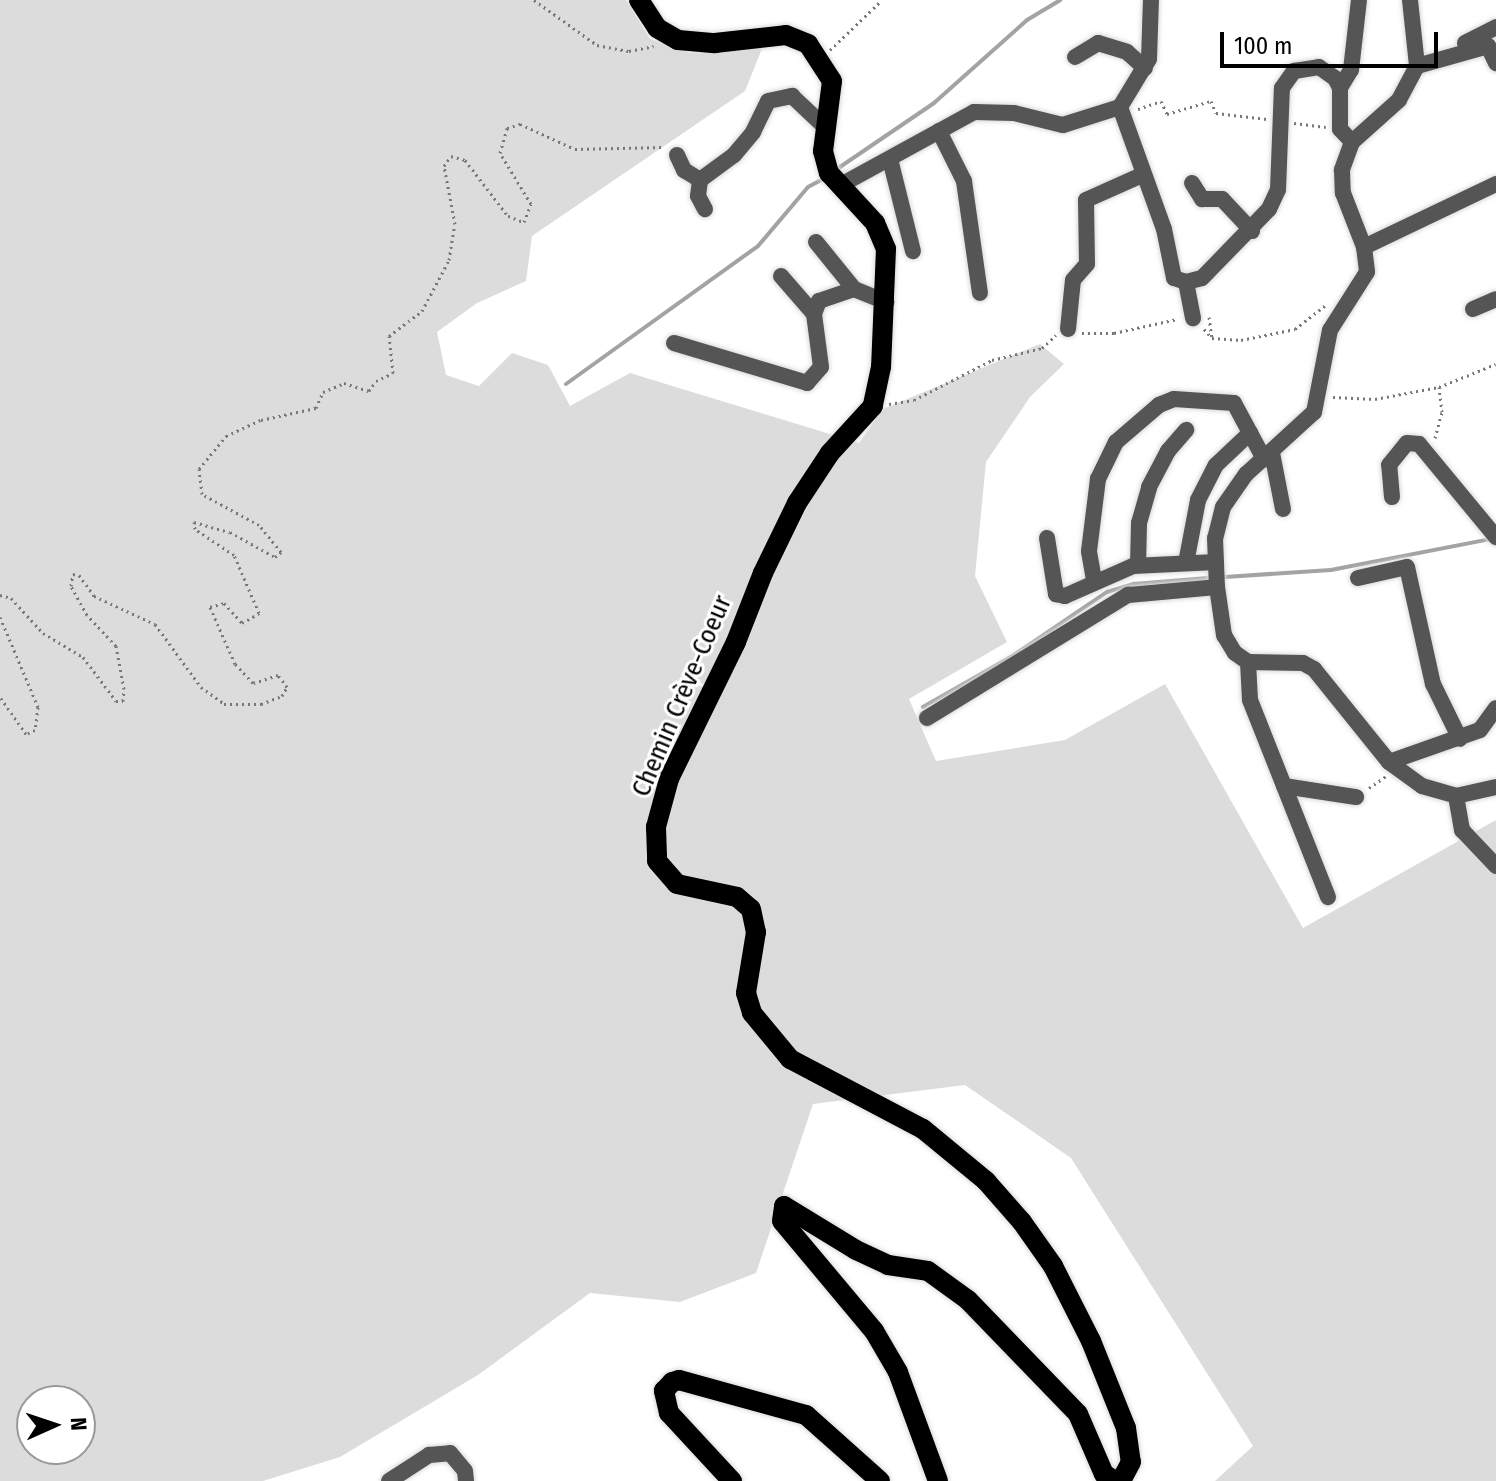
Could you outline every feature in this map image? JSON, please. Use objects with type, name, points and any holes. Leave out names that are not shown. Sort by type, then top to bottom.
[{"type":"main road","points":[[639,0],[657,28],[678,40],[715,43],[786,35],[808,44],[822,59],[832,81],[823,151],[839,186],[882,233],[886,302],[873,406]]},
{"type":"main road","name":"Chemin Crève-Coeur","points":[[873,406],[822,465],[763,573],[736,642],[669,779],[656,827],[657,861],[677,884],[737,897],[751,909],[756,932],[746,993],[752,1013],[790,1059],[923,1129],[986,1181],[1022,1222],[1053,1266],[1091,1341],[1126,1428],[1131,1462],[1118,1481],[1104,1474],[1092,1437],[1078,1414],[968,1300],[928,1271],[888,1265],[856,1250],[784,1206],[780,1217],[874,1331],[898,1372],[938,1481]]},
{"type":"main road","points":[[732,1481],[669,1413],[664,1391],[672,1382],[679,1380],[806,1415],[859,1457],[880,1481]]},
{"type":"street","points":[[1151,0],[1152,48],[1145,68],[1122,110],[1142,175],[1164,229],[1174,278],[1186,282],[1202,278],[1252,231],[1278,190],[1282,88],[1302,66],[1326,70],[1340,88]]},
{"type":"street","points":[[1352,142],[1340,129],[1340,88],[1351,70],[1359,0]]},
{"type":"street","points":[[1328,897],[1250,700],[1248,662],[1224,635],[1216,562],[1223,507],[1268,456],[1301,428],[1314,412],[1330,330],[1358,294],[1367,272],[1364,247],[1343,193],[1342,170],[1352,142],[1399,100],[1417,66],[1410,0]]},
{"type":"street","points":[[1417,66],[1496,27]]},
{"type":"street","points":[[1075,57],[1098,43],[1127,52],[1145,68]]},
{"type":"street","points":[[1417,66],[1492,45],[1496,63]]},
{"type":"street","points":[[705,209],[698,196],[700,180],[734,155],[753,132],[768,101],[792,96],[827,129]]},
{"type":"street","points":[[839,186],[974,112],[1014,113],[1063,125],[1122,110]]},
{"type":"street","points":[[939,131],[964,181],[980,293]]},
{"type":"street","points":[[677,155],[684,170],[700,180]]},
{"type":"street","points":[[890,159],[913,251]]},
{"type":"street","points":[[1068,329],[1073,280],[1087,264],[1086,200],[1142,175]]},
{"type":"street","points":[[1192,183],[1202,199],[1222,199],[1252,231]]},
{"type":"street","points":[[1364,247],[1496,184]]},
{"type":"street","points":[[816,242],[854,289],[886,302]]},
{"type":"street","points":[[781,276],[814,314]]},
{"type":"street","points":[[1186,282],[1193,318]]},
{"type":"street","points":[[674,343],[807,383],[821,367],[814,314],[819,301],[854,289]]},
{"type":"street","points":[[1473,309],[1496,299]]},
{"type":"street","points":[[1094,580],[1090,517],[1098,479],[1116,442],[1174,399],[1234,403],[1250,433],[1268,456],[1283,509]]},
{"type":"street","points":[[1138,565],[1139,523],[1149,487],[1168,451],[1186,430]]},
{"type":"street","points":[[1186,563],[1198,500],[1216,465],[1250,433]]},
{"type":"street","points":[[1392,497],[1389,465],[1396,452],[1407,443],[1419,444],[1431,453],[1496,537]]},
{"type":"street","points":[[1047,538],[1056,594],[1065,596],[1094,580],[1138,565],[1216,562]]},
{"type":"street","points":[[1358,578],[1407,567],[1433,684],[1460,739]]},
{"type":"street","points":[[927,718],[1128,595],[1217,587]]},
{"type":"street","points":[[1248,662],[1303,663],[1314,669],[1393,765],[1422,786],[1456,796],[1496,787]]},
{"type":"street","points":[[1393,765],[1421,747],[1460,739],[1480,730],[1496,708]]},
{"type":"street","points":[[1284,786],[1356,797]]},
{"type":"street","points":[[1456,796],[1462,830],[1496,866]]},
{"type":"street","points":[[389,1481],[429,1455],[450,1453],[465,1471],[466,1481]]},
{"type":"path","points":[[534,0],[597,45],[629,51],[661,42]]},
{"type":"path","points":[[822,59],[882,0]]},
{"type":"path","points":[[1122,110],[1161,101],[1167,114],[1211,101],[1216,113],[1340,129]]},
{"type":"path","points":[[0,595],[11,598],[43,633],[83,657],[116,701],[123,701],[124,689],[116,646],[87,615],[71,586],[73,574],[79,575],[94,596],[155,624],[201,687],[224,704],[261,704],[282,696],[287,687],[278,675],[253,683],[244,678],[212,617],[214,603],[230,607],[242,623],[259,613],[234,555],[195,529],[194,522],[230,532],[275,557],[281,552],[259,525],[202,494],[199,469],[213,450],[243,428],[316,408],[323,392],[344,383],[369,391],[376,381],[393,373],[389,336],[422,311],[451,250],[455,224],[444,166],[451,156],[465,160],[508,216],[524,222],[531,204],[500,153],[507,128],[520,124],[575,149],[666,147],[677,155]]},
{"type":"path","points":[[873,406],[914,400],[992,360],[1042,348],[1068,329],[1093,335],[1152,321],[1193,318],[1212,338],[1241,340],[1295,329],[1335,297]]},
{"type":"path","points":[[1207,308],[1212,338]]},
{"type":"path","points":[[1317,396],[1375,399],[1439,387],[1496,364]]},
{"type":"path","points":[[1431,453],[1442,412],[1439,387]]},
{"type":"path","points":[[0,617],[38,707],[35,730],[26,734],[0,697]]},
{"type":"path","points":[[1356,797],[1393,765]]},
{"type":"shaded area","points":[[0,0],[626,0],[650,39],[689,53],[717,53],[767,36],[745,91],[532,236],[526,281],[477,303],[437,332],[446,375],[479,386],[512,353],[548,365],[570,406],[630,373],[859,443],[883,409],[1040,344],[1064,364],[1030,397],[986,462],[975,576],[1007,642],[909,699],[936,761],[1065,740],[1165,684],[1303,928],[1496,820],[1496,1481],[1215,1481],[1253,1446],[1071,1158],[965,1085],[813,1104],[756,1273],[680,1302],[590,1293],[478,1375],[340,1457],[263,1481],[0,1481]]},
{"type":"waterway","points":[[837,169],[934,103],[1027,20],[1060,0]]},
{"type":"waterway","points":[[566,384],[758,246],[808,187],[823,179]]},
{"type":"waterway","points":[[1225,577],[1331,570],[1490,539]]},
{"type":"waterway","points":[[923,707],[1011,657],[1107,592],[1134,584],[1208,578]]}]
